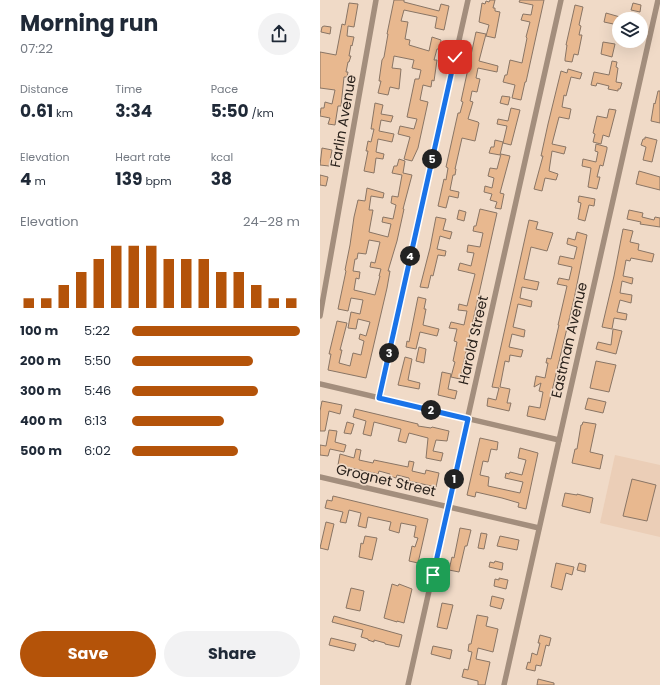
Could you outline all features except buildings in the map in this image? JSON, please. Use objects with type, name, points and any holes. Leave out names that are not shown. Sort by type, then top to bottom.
[{"type":"street","name":"Farlin Avenue","points":[[320,316],[376,0]]},
{"type":"street","points":[[379,398],[468,0]]},
{"type":"street","name":"Harold Street","points":[[408,685],[562,0]]},
{"type":"street","name":"Eastman Avenue","points":[[504,685],[658,0]]},
{"type":"street","points":[[320,384],[559,440]]},
{"type":"street","name":"Grognet Street","points":[[320,477],[539,528]]},
{"type":"shaded area","points":[[615,455],[660,465],[660,537],[600,523]]},
{"type":"route","points":[[433,575],[468,419],[379,398],[455,57]]}]
